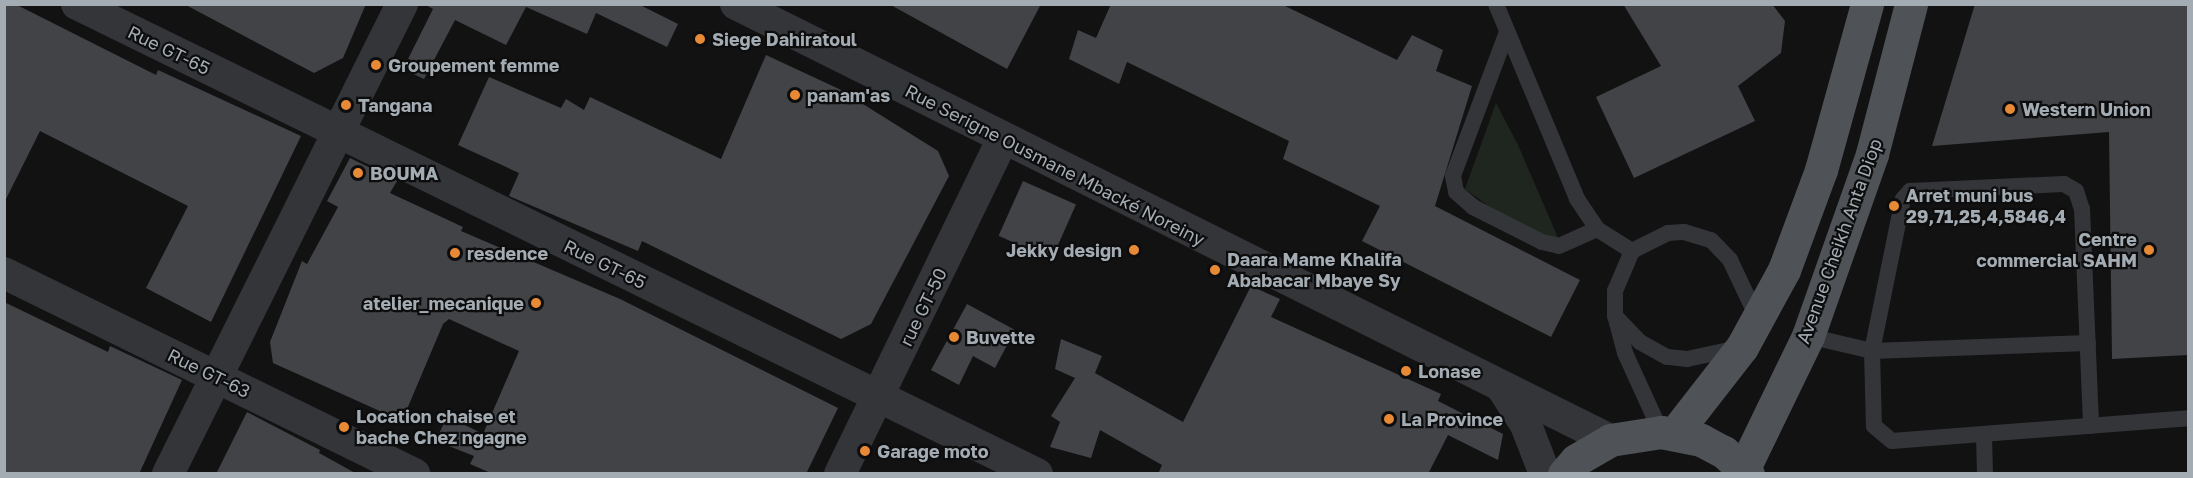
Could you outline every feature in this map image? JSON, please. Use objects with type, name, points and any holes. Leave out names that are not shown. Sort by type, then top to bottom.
[{"type":"main road","points":[[1668,432],[1742,347],[1784,270],[1821,170],[1867,4]]},
{"type":"main road","name":"Avenue Cheikh Anta Diop","points":[[1746,471],[1808,336],[1872,154],[1911,4]]},
{"type":"main road","points":[[1564,474],[1576,460],[1610,440],[1668,432],[1701,440],[1746,471]]},
{"type":"street","name":"Rue GT-65","points":[[77,4],[1037,474]]},
{"type":"street","points":[[168,474],[402,4]]},
{"type":"street","name":"Rue Serigne Ousmane Mbacké Noreiny","points":[[752,8],[1003,139],[1503,388]]},
{"type":"street","name":"rue GT-50","points":[[840,474],[879,398],[1003,139]]},
{"type":"street","name":"Rue GT-63","points":[[4,273],[414,474]]},
{"type":"street","points":[[1503,388],[1610,440]]},
{"type":"street","points":[[1503,388],[1526,425],[1545,474]]},
{"type":"lane","points":[[1496,4],[1577,199],[1597,229],[1632,251]]},
{"type":"lane","points":[[1507,32],[1453,176],[1456,192],[1473,207],[1542,242],[1559,246],[1597,229]]},
{"type":"lane","points":[[2091,426],[2082,209],[2076,191],[2064,184],[1910,191],[1903,198],[1872,351],[1874,426],[1880,434],[1892,441],[2091,426],[2188,418]]},
{"type":"lane","points":[[1668,432],[1625,353],[1615,316],[1615,291],[1632,251],[1668,233],[1684,232],[1711,240],[1730,260],[1758,319]]},
{"type":"lane","points":[[1615,316],[1640,342],[1667,357],[1687,359],[1742,347]]},
{"type":"lane","points":[[1808,336],[1872,351],[2088,343]]},
{"type":"lane","points":[[1984,434],[1985,474]]},
{"type":"shaded area","points":[[1496,103],[1518,145],[1559,240],[1521,229],[1465,189]]},
{"type":"building","points":[[4,4],[15,4],[156,75],[158,70],[301,136],[211,322],[146,288],[188,206],[40,131],[4,203]]},
{"type":"building","points":[[184,4],[366,4],[343,58],[314,73]]},
{"type":"building","points":[[424,4],[638,4],[678,24],[667,47],[596,13],[587,34],[526,7],[506,45],[455,20],[424,79],[403,69],[433,9]]},
{"type":"building","points":[[889,4],[1041,4],[1007,69]]},
{"type":"building","points":[[1111,4],[1281,4],[1397,60],[1412,35],[1443,50],[1436,71],[1472,86],[1435,206],[1580,280],[1551,337],[1362,241],[1380,206],[1283,159],[1289,141],[1127,62],[1119,84],[1069,59],[1078,30],[1096,38]]},
{"type":"building","points":[[1623,4],[1772,4],[1785,21],[1781,53],[1738,86],[1755,121],[1634,178],[1596,97],[1661,66]]},
{"type":"building","name":"Centre commercial SAHM","points":[[1975,4],[2188,4],[2188,355],[2112,359],[2109,132],[1932,146]]},
{"type":"building","points":[[766,55],[839,89],[938,151],[949,176],[871,324],[841,339],[642,241],[638,251],[509,196],[519,173],[458,145],[489,77],[561,108],[566,99],[584,110],[590,97],[721,159]]},
{"type":"building","points":[[350,158],[397,181],[390,193],[463,227],[461,231],[620,299],[838,408],[806,474],[493,474],[470,464],[474,456],[436,441],[447,416],[483,434],[519,351],[449,319],[443,324],[402,421],[273,363],[270,342],[302,261],[307,264],[338,207],[327,201]]},
{"type":"building","points":[[1023,181],[1076,205],[1052,259],[999,236]]},
{"type":"building","points":[[1251,286],[1280,299],[1271,317],[1441,394],[1438,401],[1503,434],[1498,460],[1448,435],[1428,474],[1158,474],[1162,465],[1100,430],[1091,458],[1050,447],[1060,422],[1051,416],[1075,378],[1055,369],[1061,339],[1102,356],[1095,373],[1183,422]]},
{"type":"building","points":[[4,302],[108,352],[110,346],[182,380],[139,474],[4,474]]},
{"type":"building","points":[[967,304],[1015,330],[995,368],[973,356],[959,385],[931,370]]},
{"type":"building","points":[[247,412],[320,450],[319,453],[357,474],[216,474]]},
{"type":"place","name":"Siege Dahiratoul","points":[[700,39]]},
{"type":"place","name":"Groupement femme","points":[[376,65]]},
{"type":"place","name":"panam'as","points":[[795,95]]},
{"type":"place","name":"Tangana","points":[[346,105]]},
{"type":"place","name":"Western Union","points":[[2010,109]]},
{"type":"place","name":"BOUMA","points":[[358,173]]},
{"type":"place","name":"Arret muni bus 29,71,25,4,5846,4","points":[[1894,206]]},
{"type":"place","name":"Jekky design","points":[[1134,250]]},
{"type":"place","name":"Centre commercial SAHM","points":[[2149,250]]},
{"type":"place","name":"resdence","points":[[455,253]]},
{"type":"place","name":"Daara Mame Khalifa Ababacar Mbaye Sy","points":[[1215,270]]},
{"type":"place","name":"atelier_mecanique","points":[[536,303]]},
{"type":"place","name":"Buvette","points":[[954,337]]},
{"type":"place","name":"Lonase","points":[[1406,371]]},
{"type":"place","name":"La Province","points":[[1389,419]]},
{"type":"place","name":"Location chaise et bache Chez ngagne","points":[[344,427]]},
{"type":"place","name":"Garage moto","points":[[865,451]]}]
